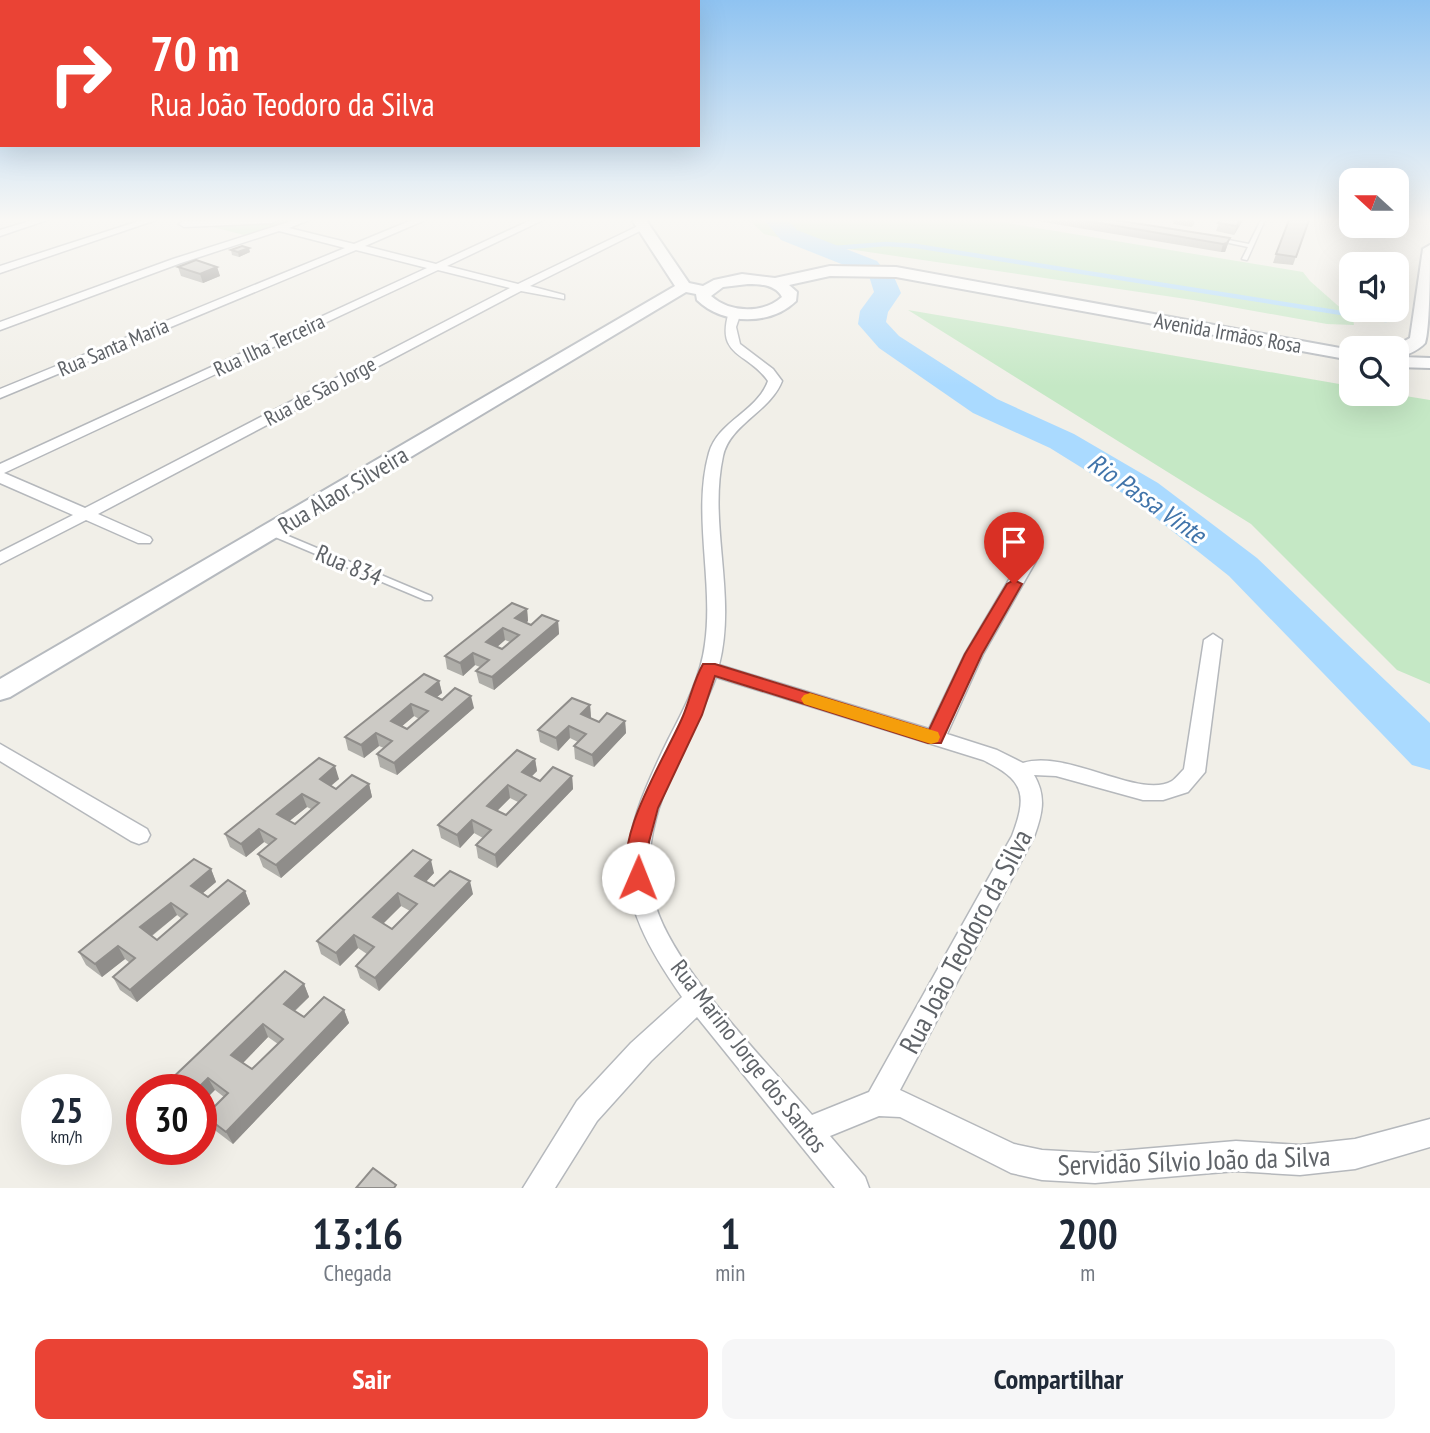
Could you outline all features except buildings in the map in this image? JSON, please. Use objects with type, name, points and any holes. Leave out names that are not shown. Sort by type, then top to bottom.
[{"type":"street","points":[[0,326],[142,275]]},
{"type":"street","name":"Rua Santa Maria","points":[[0,394],[286,275]]},
{"type":"street","name":"Rua Ilha Terceira","points":[[0,470],[419,275]]},
{"type":"street","points":[[472,275],[560,297]]},
{"type":"street","name":"Rua de São Jorge","points":[[0,559],[542,275]]},
{"type":"street","points":[[683,275],[709,304],[736,312],[763,312],[784,305],[791,295],[786,288],[775,283]]},
{"type":"street","name":"Avenida Irmãos Rosa","points":[[694,289],[734,279],[775,283],[810,275]]},
{"type":"street","name":"Avenida Irmãos Rosa","points":[[915,275],[1339,353]]},
{"type":"street","points":[[1409,347],[1415,344],[1425,327],[1428,275]]},
{"type":"street","name":"Rua Alaor Silveira","points":[[0,691],[694,289]]},
{"type":"street","name":"Rua Marino Jorge dos Santos","points":[[736,312],[729,327],[736,349],[764,367],[775,381],[774,390],[738,423],[717,449],[713,497],[719,613],[709,668],[692,715],[648,808],[639,842],[638,878],[648,917],[698,999],[854,1188]]},
{"type":"street","points":[[1409,362],[1430,363]]},
{"type":"street","points":[[0,477],[144,540]]},
{"type":"street","points":[[935,738],[974,654],[1028,561]]},
{"type":"street","points":[[709,668],[990,755],[1023,772],[1038,767],[1058,768],[1135,790],[1155,792],[1175,790],[1187,784],[1194,772],[1213,640]]},
{"type":"street","points":[[0,751],[139,835]]},
{"type":"street","name":"Rua João Teodoro da Silva","points":[[879,1102],[1024,837],[1032,804],[1023,772]]},
{"type":"street","points":[[538,1188],[587,1111],[641,1052],[698,999]]},
{"type":"street","points":[[806,1130],[879,1102]]},
{"type":"street","name":"Servidão Sílvio João da Silva","points":[[879,1102],[902,1104],[982,1146],[1011,1158],[1082,1167],[1236,1156],[1300,1160],[1355,1154],[1430,1133]]},
{"type":"lane","name":"Rua 834","points":[[271,532],[428,598]]},
{"type":"green space","points":[[1027,275],[1306,275],[1339,307],[1339,322],[1354,322],[1354,325],[1327,324],[1193,300]]},
{"type":"green space","points":[[908,310],[1339,384],[1339,406],[1409,406],[1409,397],[1430,400],[1430,684],[1397,670],[1251,524]]},
{"type":"waterway","points":[[1103,275],[1339,313]]},
{"type":"waterway","name":"Rio Passa Vinte","points":[[882,276],[888,293],[874,311],[872,324],[889,342],[985,406],[1062,441],[1145,491],[1243,567],[1430,752]]},
{"type":"slow traffic","points":[[810,699],[931,737]]},
{"type":"route","points":[[638,878],[639,842],[648,808],[692,715],[709,668],[935,738],[959,682],[1014,584]]}]
